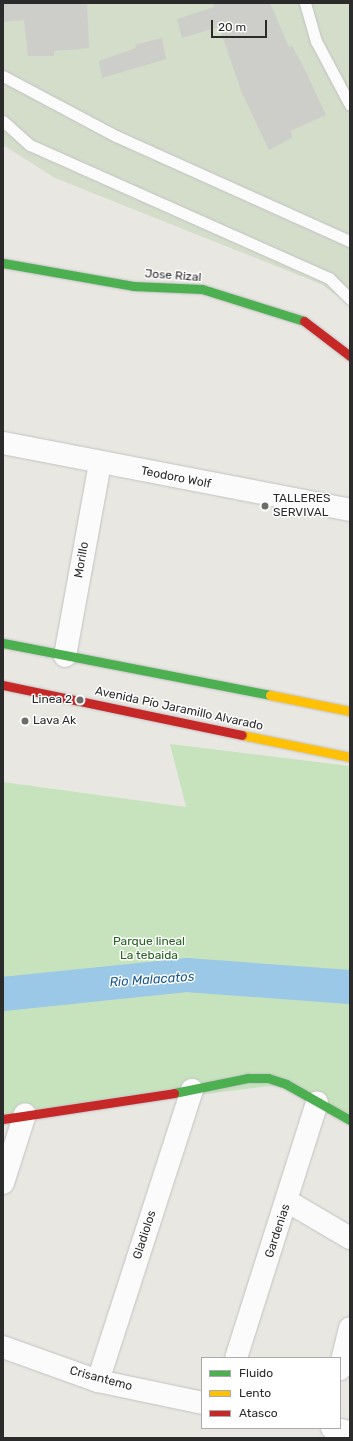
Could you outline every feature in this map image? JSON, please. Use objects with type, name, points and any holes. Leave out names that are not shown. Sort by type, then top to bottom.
[{"type":"street","name":"Jose Rizal","points":[[3,263],[134,286],[202,289],[310,323],[350,356]]},
{"type":"street","name":"Teodoro Wolf","points":[[3,442],[100,463],[350,510]]},
{"type":"street","name":"Morillo","points":[[65,656],[100,463]]},
{"type":"street","points":[[3,643],[350,711]]},
{"type":"street","name":"Avenida Pío Jaramillo Alvarado","points":[[3,685],[350,757]]},
{"type":"street","points":[[3,1119],[25,1114],[192,1090],[248,1078],[268,1078],[286,1084],[317,1103],[350,1120]]},
{"type":"street","name":"Gladiolos","points":[[98,1381],[192,1090]]},
{"type":"street","name":"Gardenias","points":[[236,1357],[317,1103]]},
{"type":"street","points":[[3,1183],[25,1114]]},
{"type":"street","points":[[287,1201],[350,1238]]},
{"type":"street","points":[[341,1366],[350,1328]]},
{"type":"street","name":"Crisantemo","points":[[3,1347],[98,1381],[201,1403]]},
{"type":"street","points":[[336,1429],[350,1432]]},
{"type":"lane","points":[[305,3],[316,41],[350,105]]},
{"type":"lane","points":[[3,76],[116,136],[350,241]]},
{"type":"lane","points":[[3,121],[30,145],[329,278],[350,299]]},
{"type":"green space","points":[[3,3],[350,3],[350,305],[321,284],[55,178],[3,145]]},
{"type":"green space","name":"Parque lineal La tebaida","points":[[170,744],[350,766],[350,1120],[286,1084],[3,1119],[3,782],[186,807]]},
{"type":"building","points":[[87,3],[89,48],[54,51],[54,56],[28,56],[24,20],[3,22],[3,4]]},
{"type":"building","points":[[213,3],[270,3],[289,47],[292,46],[326,115],[290,131],[293,137],[269,150],[242,93],[219,27],[182,38],[177,19],[214,7]]},
{"type":"building","points":[[162,38],[166,59],[102,78],[99,61],[136,48],[135,45]]},
{"type":"waterway","name":"Rio Malacatos","points":[[3,994],[186,975],[350,987]]},
{"type":"traffic: fast","points":[[3,263],[133,286],[202,289],[304,321]]},
{"type":"traffic: fast","points":[[3,643],[270,695]]},
{"type":"traffic: fast","points":[[174,1093],[248,1078],[268,1078],[286,1084],[350,1120]]},
{"type":"traffic: slow","points":[[270,695],[350,711]]},
{"type":"traffic: slow","points":[[242,735],[350,757]]},
{"type":"traffic: jam","points":[[304,321],[350,356]]},
{"type":"traffic: jam","points":[[3,685],[242,735]]},
{"type":"traffic: jam","points":[[3,1119],[174,1093]]},
{"type":"place","name":"TALLERES SERVIVAL","points":[[265,506]]},
{"type":"place","name":"Linea 2","points":[[80,700]]},
{"type":"place","name":"Lava Ak","points":[[25,721]]}]
